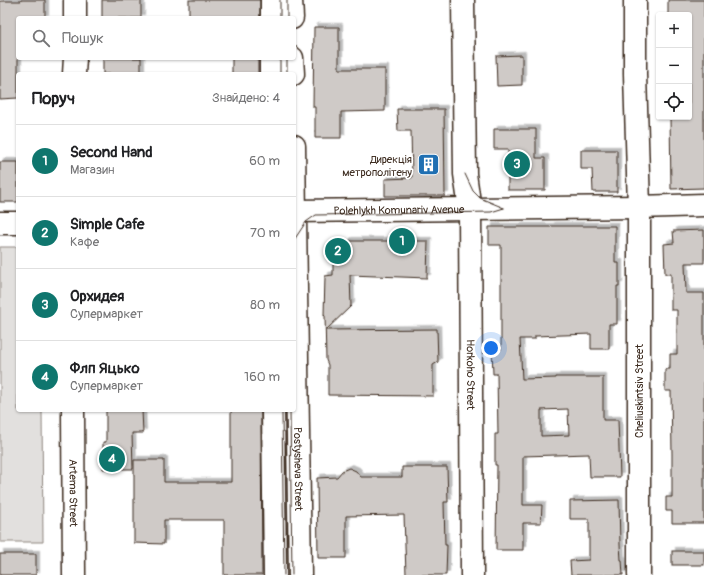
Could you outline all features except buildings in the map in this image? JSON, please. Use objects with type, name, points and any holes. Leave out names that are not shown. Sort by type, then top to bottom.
[{"type":"street","points":[[75,0],[75,16]]},
{"type":"street","points":[[272,0],[272,16]]},
{"type":"street","points":[[291,0],[292,16]]},
{"type":"street","name":"Horkoho Street","points":[[463,0],[465,174],[470,209],[472,575]]},
{"type":"street","name":"Cheliuskintsiv Street","points":[[635,0],[635,74],[639,207],[639,575]]},
{"type":"street","points":[[74,72],[75,60]]},
{"type":"street","points":[[271,60],[271,72]]},
{"type":"street","points":[[292,60],[293,72]]},
{"type":"street","points":[[639,207],[704,205]]},
{"type":"street","name":"Polehlykh Komunariv Avenue","points":[[296,211],[639,207]]},
{"type":"street","points":[[0,223],[16,223]]},
{"type":"street","name":"Postysheva Street","points":[[296,284],[300,575]]},
{"type":"street","name":"Artema Street","points":[[73,412],[74,575]]},
{"type":"street","points":[[273,412],[275,575]]},
{"type":"shaded area","points":[[0,247],[16,247],[16,412],[42,412],[43,542],[0,542]]},
{"type":"tram line","points":[[280,0],[280,16]]},
{"type":"tram line","points":[[287,0],[287,16]]},
{"type":"tram line","points":[[280,60],[280,72]]},
{"type":"tram line","points":[[287,60],[287,72]]},
{"type":"tram line","points":[[465,174],[473,191],[480,198],[504,208]]},
{"type":"tram line","points":[[296,237],[306,222],[316,215],[491,212],[504,208]]},
{"type":"tram line","points":[[282,412],[284,575]]},
{"type":"tram line","points":[[290,412],[292,575]]},
{"type":"place","name":"Орхидея","points":[[517,164]]},
{"type":"place","name":"Дирекція метрополітену","points":[[428,165]]},
{"type":"place","name":"Second Hand","points":[[402,241]]},
{"type":"place","name":"Simple Cafe","points":[[338,251]]},
{"type":"place","name":"Флп Яцько","points":[[112,459]]}]
